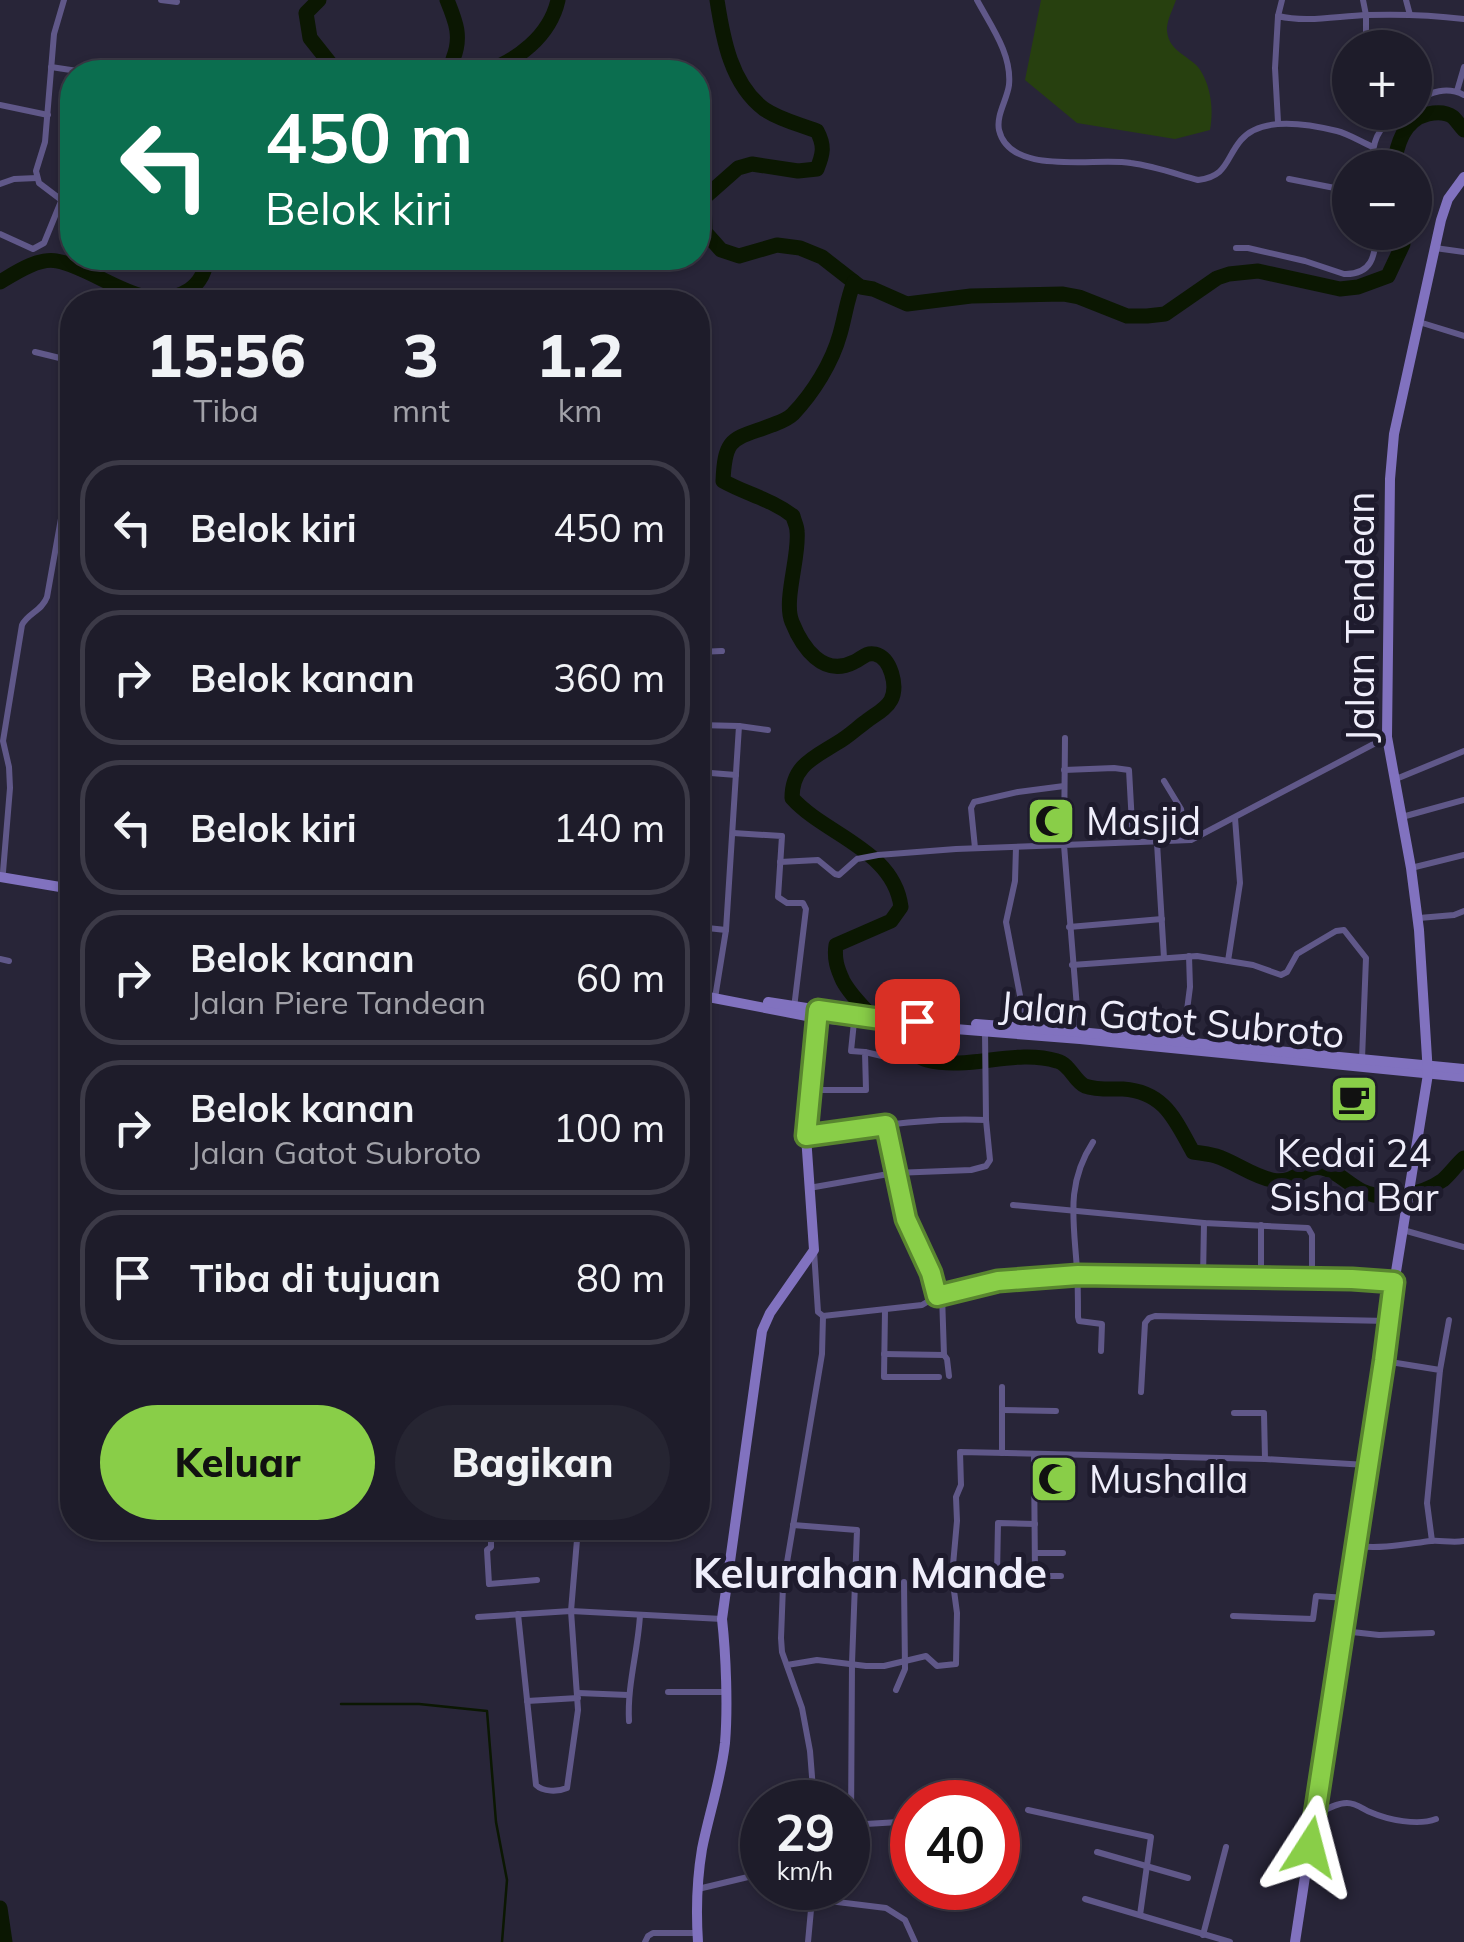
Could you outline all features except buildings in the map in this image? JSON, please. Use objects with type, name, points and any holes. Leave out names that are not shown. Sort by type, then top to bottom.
[{"type":"street","points":[[60,198],[39,183],[36,172],[45,142],[54,34],[64,0]]},
{"type":"street","points":[[161,0],[176,2]]},
{"type":"street","points":[[977,0],[1004,51],[1009,76],[999,130],[1007,145],[1028,158],[1050,162],[1107,160],[1205,179],[1221,171],[1243,137],[1278,122],[1340,131],[1372,147]]},
{"type":"street","points":[[1278,122],[1275,68],[1282,0]]},
{"type":"street","points":[[1363,0],[1366,30]]},
{"type":"street","points":[[1406,0],[1410,14]]},
{"type":"street","points":[[1278,16],[1306,20],[1410,14],[1464,19]]},
{"type":"street","points":[[51,67],[60,68]]},
{"type":"street","points":[[1432,92],[1460,93],[1464,67]]},
{"type":"street","points":[[0,104],[48,114]]},
{"type":"street","points":[[1372,150],[1380,130]]},
{"type":"street","name":"Jalan Tendean","points":[[1296,1942],[1428,1070],[1411,868],[1386,737],[1390,478],[1394,434],[1435,248],[1448,199],[1464,177]]},
{"type":"street","points":[[0,184],[37,178]]},
{"type":"street","points":[[1289,179],[1332,187]]},
{"type":"street","points":[[0,234],[33,250],[44,243],[60,204]]},
{"type":"street","points":[[1236,248],[1306,261],[1344,274],[1362,272],[1370,264],[1373,250]]},
{"type":"street","points":[[1435,248],[1464,252]]},
{"type":"street","points":[[1419,322],[1464,336]]},
{"type":"street","points":[[35,352],[60,358]]},
{"type":"street","points":[[60,524],[47,596],[41,608],[24,620],[13,677],[3,741],[10,788],[1,874],[60,884]]},
{"type":"street","points":[[710,652],[722,651]]},
{"type":"street","points":[[710,725],[768,730]]},
{"type":"street","points":[[716,996],[726,930],[739,726]]},
{"type":"street","points":[[780,862],[818,860],[840,875],[857,859],[912,851],[1187,840],[1386,737]]},
{"type":"street","points":[[1065,738],[1064,845],[1080,1035]]},
{"type":"street","points":[[1393,780],[1464,751]]},
{"type":"street","points":[[1064,770],[1129,770],[1132,842]]},
{"type":"street","points":[[710,773],[736,775]]},
{"type":"street","points":[[1164,781],[1178,802],[1187,840]]},
{"type":"street","points":[[975,848],[971,808],[974,802],[1064,786]]},
{"type":"street","points":[[1400,818],[1464,800]]},
{"type":"street","points":[[1228,961],[1240,883],[1235,818]]},
{"type":"street","points":[[733,833],[782,836],[778,897],[788,903],[803,903],[806,909],[793,1010]]},
{"type":"street","points":[[1157,843],[1164,958]]},
{"type":"street","points":[[1016,847],[1015,881],[1006,922],[1026,1027]]},
{"type":"street","points":[[1411,868],[1464,855]]},
{"type":"street","points":[[1417,918],[1464,911]]},
{"type":"street","points":[[1070,927],[1162,919]]},
{"type":"street","points":[[710,928],[726,930]]},
{"type":"street","points":[[1072,965],[1189,956],[1254,965],[1281,975],[1297,954],[1336,930],[1346,931],[1366,958],[1362,1060]]},
{"type":"street","points":[[1183,1042],[1190,986],[1189,956]]},
{"type":"street","name":"Jalan Gatot Subroto","points":[[710,995],[858,1019],[1026,1027],[1428,1070],[1464,1069]]},
{"type":"street","points":[[817,1014],[806,1136],[818,1312],[823,1316],[922,1305],[939,1296],[998,1281],[1078,1275],[1394,1282]]},
{"type":"street","points":[[858,1019],[851,1051],[882,1056]]},
{"type":"street","name":"Jalan Gatot Subroto","points":[[881,1021],[985,1036],[1080,1035],[1183,1042],[1229,1050],[1362,1060],[1464,1077]]},
{"type":"street","points":[[808,1188],[894,1173],[986,1166],[990,1160],[985,1036]]},
{"type":"street","points":[[809,1090],[866,1090],[865,1052]]},
{"type":"street","points":[[806,1136],[944,1118],[986,1120]]},
{"type":"street","points":[[886,1125],[906,1219],[939,1296],[949,1376]]},
{"type":"street","points":[[1093,1142],[1078,1172],[1072,1209],[1078,1317],[1083,1323],[1102,1324],[1101,1352]]},
{"type":"street","points":[[1013,1206],[1310,1228],[1312,1280]]},
{"type":"street","points":[[1203,1278],[1204,1223]]},
{"type":"street","points":[[1261,1279],[1262,1224]]},
{"type":"street","points":[[1402,1230],[1464,1246]]},
{"type":"street","points":[[645,1942],[658,1932],[698,1937],[702,1850],[725,1742],[722,1619],[762,1331],[814,1250]]},
{"type":"street","points":[[885,1310],[884,1378],[939,1377]]},
{"type":"street","points":[[812,1780],[807,1736],[781,1638],[781,1612],[822,1354],[823,1316]]},
{"type":"street","points":[[1141,1392],[1148,1318],[1388,1321]]},
{"type":"street","points":[[1432,1540],[1427,1503],[1440,1370],[1450,1320]]},
{"type":"street","points":[[884,1354],[944,1355]]},
{"type":"street","points":[[1384,1361],[1440,1370]]},
{"type":"street","points":[[1002,1387],[1002,1453]]},
{"type":"street","points":[[1002,1410],[1056,1411]]},
{"type":"street","points":[[1234,1413],[1264,1413],[1264,1458]]},
{"type":"street","points":[[787,1665],[817,1660],[884,1666],[926,1656],[936,1666],[957,1662],[952,1576],[956,1497],[961,1485],[960,1452],[1264,1458],[1368,1465]]},
{"type":"street","points":[[1034,1454],[1035,1576],[1062,1576]]},
{"type":"street","points":[[997,1574],[998,1523],[1034,1524]]},
{"type":"street","points":[[792,1525],[857,1530],[850,1780]]},
{"type":"street","points":[[491,1540],[487,1550],[488,1584],[537,1580]]},
{"type":"street","points":[[518,1614],[536,1785],[556,1791],[567,1788],[578,1696],[571,1610],[577,1540]]},
{"type":"street","points":[[1356,1546],[1464,1541]]},
{"type":"street","points":[[1035,1553],[1063,1552]]},
{"type":"street","points":[[896,1690],[904,1673],[904,1582]]},
{"type":"street","points":[[1234,1616],[1313,1619],[1316,1596],[1348,1598]]},
{"type":"street","points":[[478,1617],[571,1610],[722,1619]]},
{"type":"street","points":[[629,1722],[628,1695],[640,1614]]},
{"type":"street","points":[[1343,1631],[1379,1635],[1432,1633]]},
{"type":"street","points":[[668,1692],[724,1692]]},
{"type":"street","points":[[527,1701],[628,1695]]},
{"type":"street","points":[[1315,1816],[1346,1803],[1410,1821],[1436,1820]]},
{"type":"street","points":[[1028,1810],[1149,1836],[1152,1840],[1140,1916]]},
{"type":"street","points":[[1204,1935],[1226,1847]]},
{"type":"street","points":[[1097,1852],[1188,1878]]},
{"type":"street","points":[[698,1889],[740,1880]]},
{"type":"street","points":[[1085,1899],[1230,1942]]},
{"type":"street","points":[[870,1906],[886,1908],[905,1920],[916,1942]]},
{"type":"street","points":[[808,1942],[811,1910]]},
{"type":"green space","points":[[1041,0],[1176,0],[1168,38],[1198,67],[1206,81],[1210,130],[1175,139],[1077,123],[1025,80]]},
{"type":"waterway","points":[[319,0],[306,13],[310,38],[327,60]]},
{"type":"waterway","points":[[447,0],[457,30],[453,60]]},
{"type":"waterway","points":[[509,60],[540,36],[558,0]]},
{"type":"waterway","points":[[710,193],[738,168],[752,164],[798,171],[817,169],[822,150],[817,131],[770,113],[744,87],[726,45],[717,0]]},
{"type":"waterway","points":[[1397,150],[1407,128],[1419,117],[1447,114],[1464,130]]},
{"type":"waterway","points":[[710,238],[721,250],[739,256],[777,245],[800,248],[822,257],[854,282]]},
{"type":"waterway","points":[[1400,250],[1388,276],[1358,287],[1340,289],[1258,271],[1229,274],[1165,314],[1147,316],[1127,316],[1063,294],[971,296],[907,304],[854,282],[837,345],[815,387],[788,418],[734,441],[726,455],[723,481],[793,516],[797,541],[790,613],[808,650],[833,666],[875,654],[892,673],[894,687],[889,703],[806,764],[796,778],[792,798],[872,857],[896,887],[901,907],[891,921],[836,945],[835,955],[849,990],[895,1038],[927,1060],[960,1063],[1041,1058],[1061,1063],[1085,1086],[1137,1091],[1167,1110],[1193,1152],[1216,1156],[1272,1180],[1288,1180],[1310,1169],[1322,1168],[1371,1194],[1403,1195],[1425,1190],[1443,1180],[1464,1158]]},
{"type":"waterway","points":[[0,282],[43,261],[60,262]]},
{"type":"waterway","points":[[82,270],[125,290]]},
{"type":"waterway","points":[[189,290],[204,270]]},
{"type":"waterway","points":[[341,1704],[419,1704],[487,1711],[496,1822],[507,1880],[502,1942]]},
{"type":"waterway","points":[[0,1908],[5,1942]]},
{"type":"place","name":"Masjid","points":[[1051,821]]},
{"type":"place","name":"Kedai 24 Sisha Bar","points":[[1354,1099]]},
{"type":"place","name":"Mushalla","points":[[1054,1479]]},
{"type":"district","name":"Kelurahan Mande","points":[[870,1572]]},
{"type":"route","points":[[917,1021],[818,1010],[806,1136],[886,1125],[906,1219],[931,1273],[937,1296],[998,1281],[1090,1274],[1394,1282],[1310,1847]]}]
